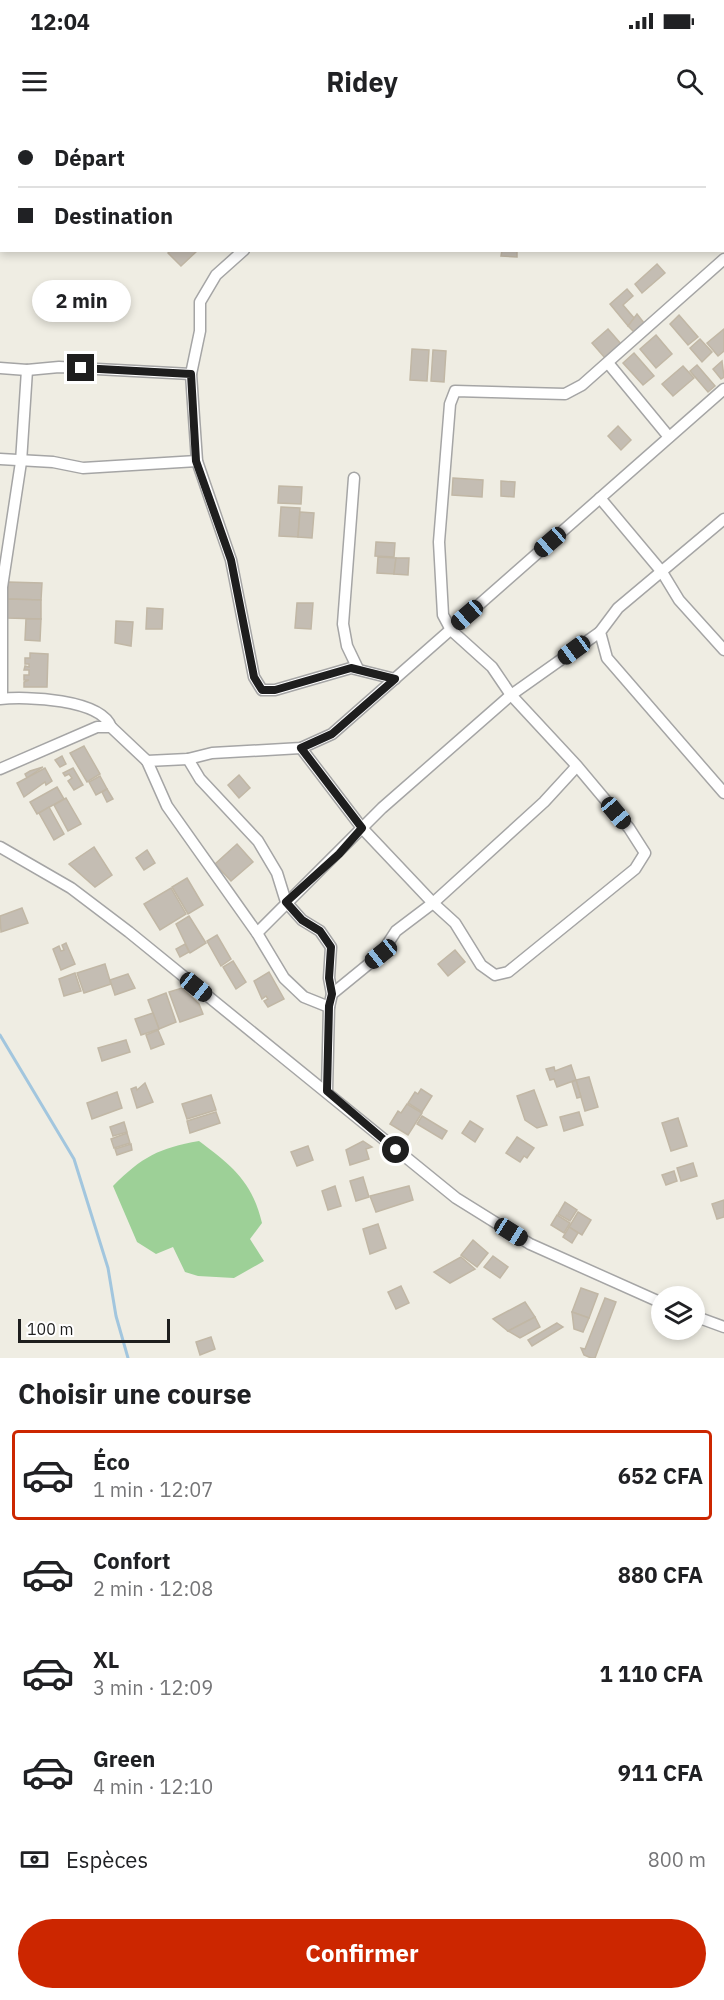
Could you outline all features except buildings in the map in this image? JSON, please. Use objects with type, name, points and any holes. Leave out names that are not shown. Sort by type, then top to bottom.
[{"type":"street","points":[[241,252],[216,275],[200,302],[200,331],[191,374],[196,461],[231,560],[254,677],[262,690],[275,690],[358,669],[395,679]]},
{"type":"street","points":[[301,748],[362,828],[455,923],[481,964],[495,975],[508,972],[635,869],[645,853],[629,828],[577,766],[511,695],[492,667],[451,630],[443,615],[440,542],[450,404],[455,391],[565,394],[582,385],[608,363],[724,259]]},
{"type":"street","points":[[608,363],[669,436]]},
{"type":"street","points":[[0,368],[27,370],[59,367],[191,374]]},
{"type":"street","points":[[27,370],[21,462],[2,587],[1,698],[60,701],[99,712],[108,720],[111,727],[147,762],[167,806],[257,933],[284,978],[295,990],[329,1006]]},
{"type":"street","points":[[147,762],[188,759],[212,753],[301,748],[332,734],[724,389]]},
{"type":"street","points":[[0,459],[21,462],[53,462],[83,468],[196,461]]},
{"type":"street","points":[[354,478],[343,624],[347,646],[358,669]]},
{"type":"street","points":[[600,498],[662,572],[679,600],[724,650]]},
{"type":"street","points":[[257,933],[286,902],[339,854],[362,828],[511,695],[600,632],[618,608],[724,519]]},
{"type":"street","points":[[600,632],[607,658],[724,793]]},
{"type":"street","points":[[0,769],[97,727],[111,727]]},
{"type":"street","points":[[188,759],[200,779],[258,841],[277,873],[286,902],[302,920],[320,931],[331,947],[329,978],[332,994],[329,1006],[327,1091]]},
{"type":"street","points":[[332,994],[381,954],[396,931],[433,903],[544,802],[577,766]]},
{"type":"street","points":[[0,847],[71,888],[327,1091],[456,1198],[530,1244],[651,1298]]},
{"type":"street","points":[[705,1320],[724,1327]]},
{"type":"green space","points":[[199,1141],[231,1167],[246,1185],[253,1196],[262,1223],[250,1239],[264,1261],[234,1278],[198,1276],[185,1272],[173,1247],[156,1254],[137,1242],[113,1186],[152,1155]]},
{"type":"waterway","points":[[0,1035],[74,1159],[108,1268],[116,1316],[128,1358]]},
{"type":"route","points":[[81,368],[191,374],[196,461],[231,560],[254,677],[262,690],[275,690],[351,668],[395,679],[332,734],[301,748],[362,828],[339,854],[286,902],[302,920],[320,931],[331,947],[329,978],[332,994],[329,1006],[327,1091],[396,1150]]}]
